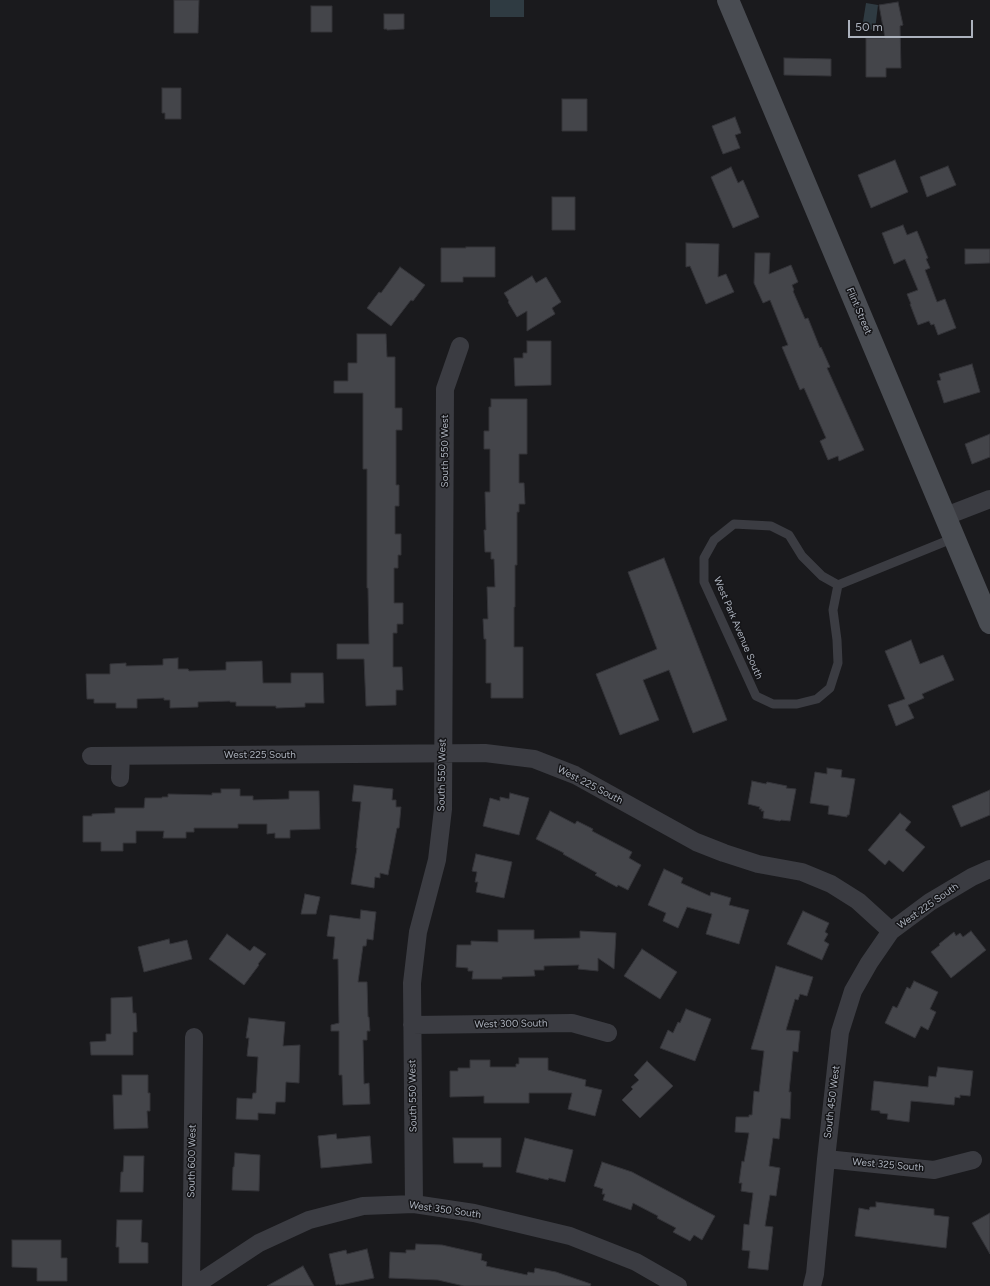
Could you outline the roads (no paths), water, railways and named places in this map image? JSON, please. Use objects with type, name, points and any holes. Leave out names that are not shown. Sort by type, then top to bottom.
[{"type":"street","name":"Flint Street","points":[[728,0],[990,623]]},
{"type":"street","name":"South 550 West","points":[[414,1204],[412,983],[418,932],[437,860],[442,816],[445,389],[460,346]]},
{"type":"street","points":[[946,516],[990,499]]},
{"type":"street","name":"West 225 South","points":[[91,756],[485,753],[534,759],[575,775],[696,842],[758,864],[802,872],[831,884],[858,901],[891,931],[930,902],[972,876],[990,869]]},
{"type":"street","points":[[120,778],[121,756]]},
{"type":"street","name":"South 450 West","points":[[812,1286],[815,1274],[840,1032],[853,991],[869,963],[891,931]]},
{"type":"street","name":"West 300 South","points":[[412,1025],[572,1023],[608,1033]]},
{"type":"street","name":"South 600 West","points":[[192,1286],[194,1037]]},
{"type":"street","name":"West 325 South","points":[[826,1159],[934,1170],[973,1160]]},
{"type":"street","name":"West 350 South","points":[[192,1286],[259,1243],[309,1220],[363,1206],[414,1204],[474,1213],[570,1236],[636,1262],[678,1286]]},
{"type":"lane","name":"West Park Avenue South","points":[[734,524],[771,526],[789,535],[802,556],[822,576],[838,585],[833,610],[838,663],[830,688],[817,698],[797,704],[773,704],[756,696],[704,582],[704,558],[714,540],[734,524]]},
{"type":"lane","points":[[838,585],[954,538]]}]
